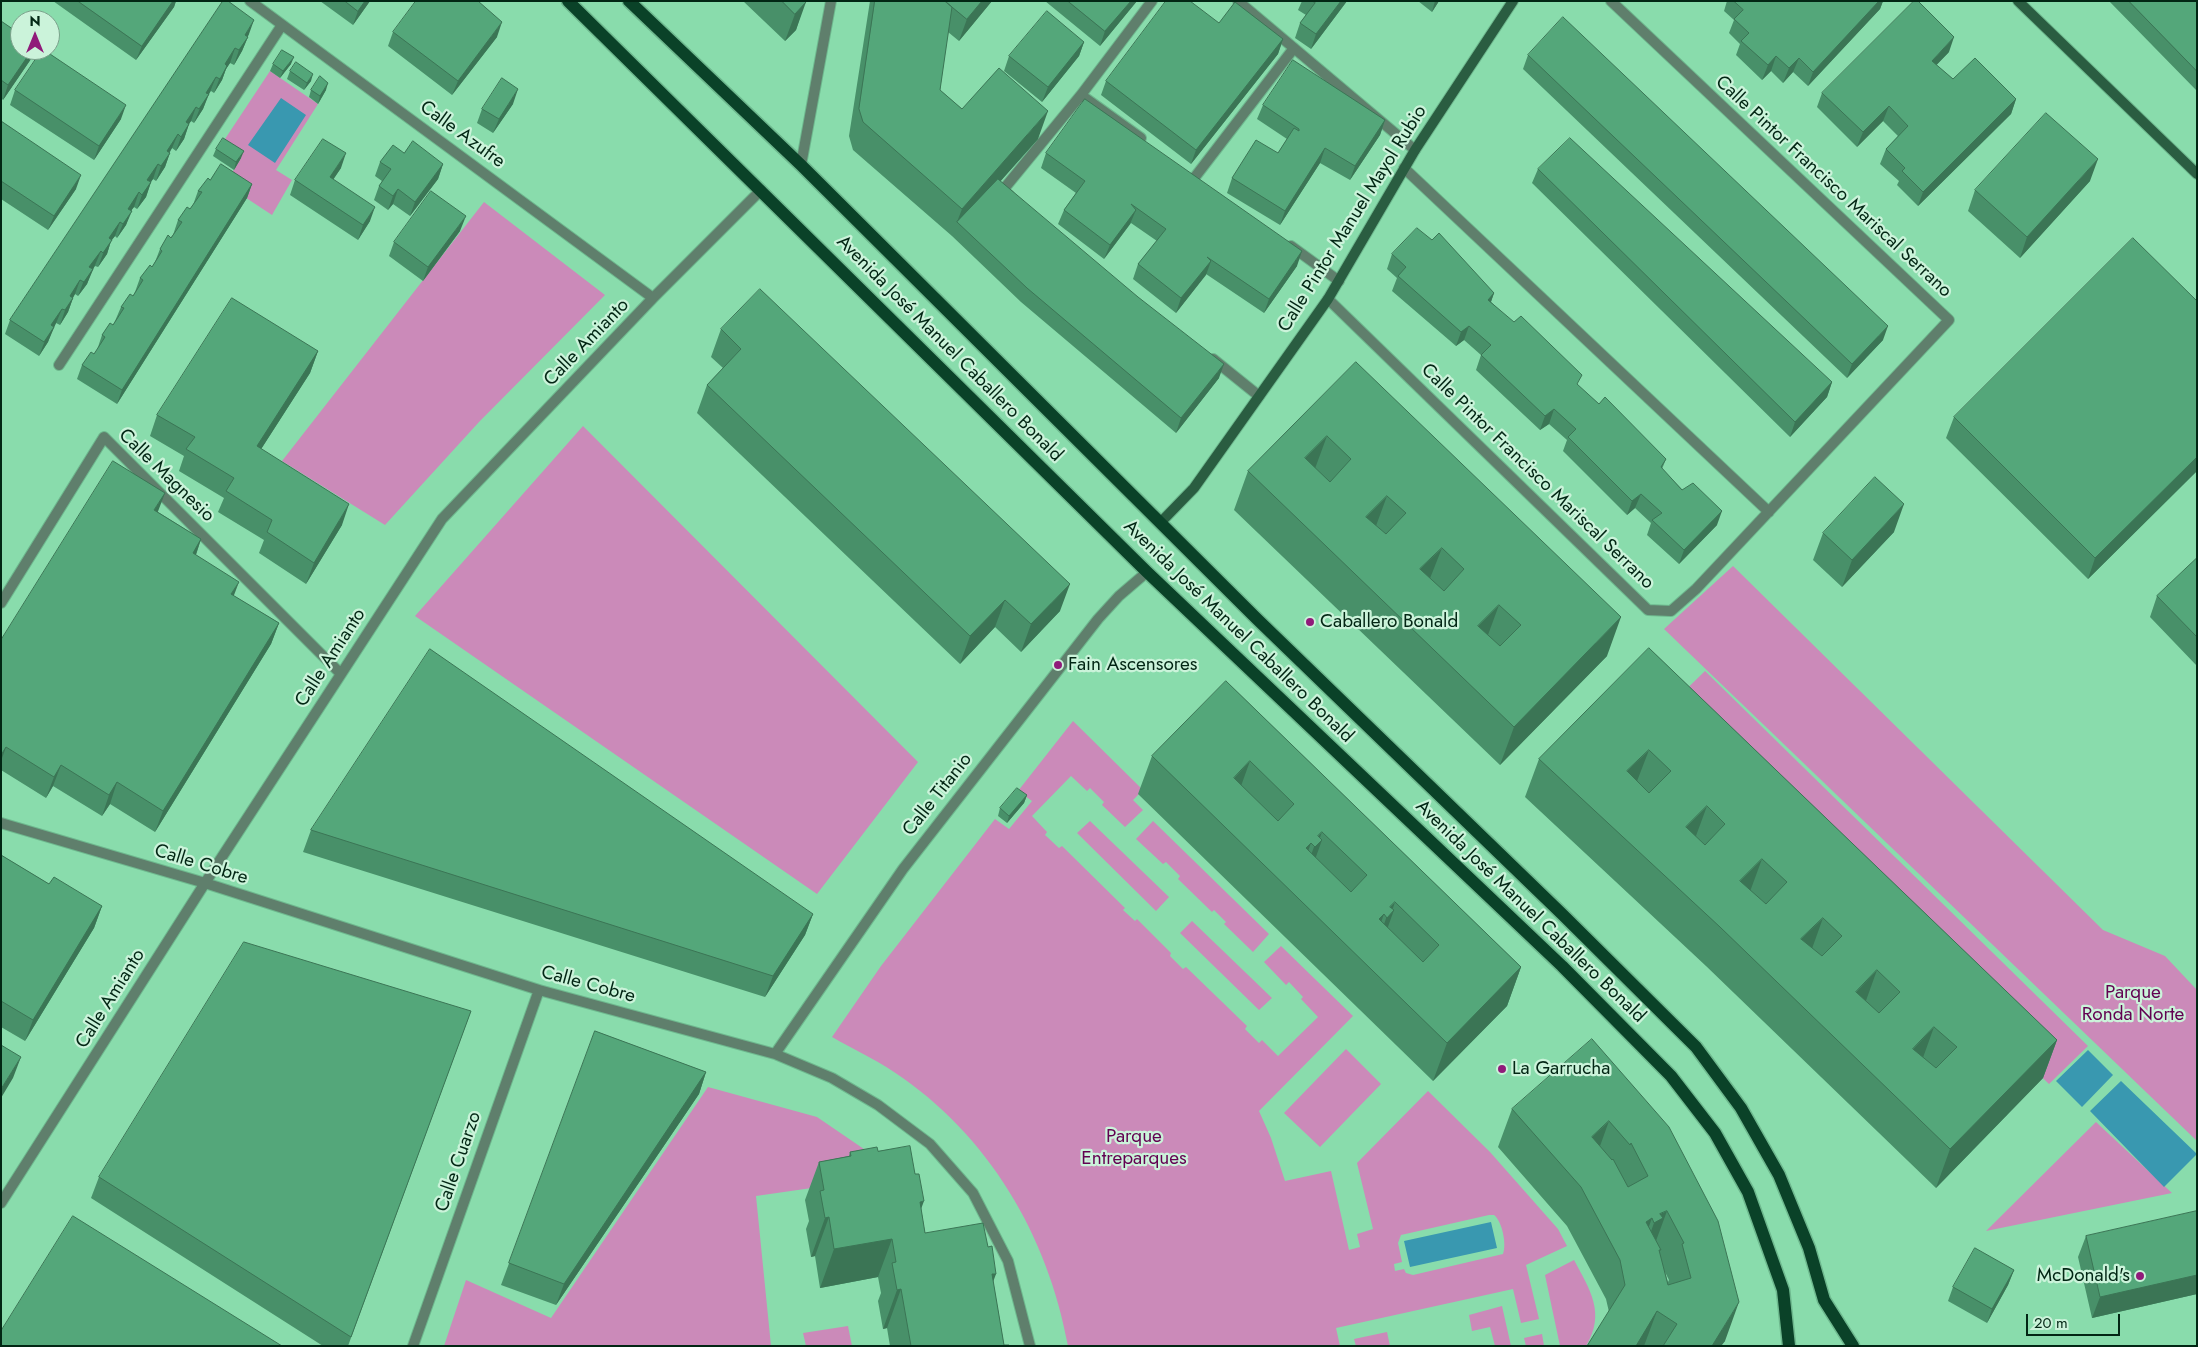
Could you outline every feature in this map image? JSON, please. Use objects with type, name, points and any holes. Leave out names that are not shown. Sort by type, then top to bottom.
[{"type":"main road","name":"Avenida José Manuel Caballero Bonald","points":[[568,1],[1147,572],[1562,966],[1671,1076],[1714,1133],[1748,1192],[1783,1290],[1789,1346]]},
{"type":"main road","name":"Avenida José Manuel Caballero Bonald","points":[[630,1],[800,165],[1257,619],[1563,914],[1696,1047],[1740,1108],[1779,1175],[1809,1248],[1824,1300],[1853,1346]]},
{"type":"street","name":"Calle Azufre","points":[[250,1],[654,298]]},
{"type":"street","points":[[800,165],[831,1]]},
{"type":"street","points":[[1019,202],[1003,190],[1081,95],[1152,1]]},
{"type":"street","name":"Calle Pintor Manuel Mayol Rubio","points":[[1160,522],[1194,488],[1328,299],[1415,150],[1513,1]]},
{"type":"street","name":"Calle Pintor Francisco Mariscal Serrano","points":[[1328,299],[1648,610],[1671,611],[1696,589],[1949,320],[1611,1]]},
{"type":"street","points":[[2018,1],[2197,174]]},
{"type":"street","points":[[1241,2],[1415,150]]},
{"type":"street","points":[[59,365],[282,25]]},
{"type":"street","points":[[1195,177],[1294,48]]},
{"type":"street","points":[[1081,95],[1150,144]]},
{"type":"street","points":[[1404,168],[1769,512]]},
{"type":"street","name":"Calle Amianto","points":[[1,1203],[205,883],[442,519],[654,298],[761,190]]},
{"type":"street","points":[[1283,240],[1339,281]]},
{"type":"street","points":[[1205,352],[1259,396]]},
{"type":"street","name":"Calle Magnesio","points":[[1,603],[104,437],[341,674]]},
{"type":"street","name":"Calle Titanio","points":[[775,1054],[903,869],[1098,620],[1120,596],[1147,572]]},
{"type":"street","name":"Calle Cobre","points":[[1,823],[205,883],[539,990],[775,1054],[832,1078],[878,1105],[930,1144],[973,1193],[1008,1261],[1030,1346]]},
{"type":"street","name":"Calle Cuarzo","points":[[413,1346],[539,990]]},
{"type":"green space","points":[[270,71],[318,104],[276,170],[292,180],[272,215],[225,184],[241,158],[221,145]]},
{"type":"green space","points":[[484,202],[605,295],[479,422],[385,525],[282,461]]},
{"type":"green space","points":[[583,426],[918,762],[817,894],[415,616]]},
{"type":"green space","name":"Parque Ronda Norte","points":[[1733,566],[2103,930],[2165,956],[2197,990],[2197,1141],[1664,629]]},
{"type":"green space","points":[[1705,671],[2088,1046],[2049,1084],[1663,712]]},
{"type":"green space","name":"Parque Entreparques","points":[[1073,721],[1143,790],[1133,800],[1143,810],[1125,827],[1102,805],[1104,802],[1090,788],[1087,791],[1071,776],[1032,816],[1047,832],[1045,835],[1059,848],[1062,846],[1125,908],[1123,910],[1135,921],[1137,919],[1171,953],[1170,956],[1183,969],[1186,967],[1247,1026],[1245,1029],[1259,1043],[1262,1040],[1278,1056],[1318,1017],[1301,999],[1303,997],[1289,982],[1286,985],[1264,962],[1281,946],[1353,1016],[1259,1111],[1271,1138],[1285,1181],[1331,1171],[1349,1250],[1360,1247],[1357,1234],[1373,1229],[1357,1163],[1428,1091],[1490,1152],[1558,1229],[1567,1246],[1526,1265],[1539,1319],[1521,1323],[1513,1289],[1336,1328],[1340,1346],[1068,1346],[1059,1305],[1046,1266],[1029,1228],[1009,1191],[986,1157],[928,1097],[887,1067],[832,1037],[881,966],[995,819],[1009,829],[1032,801],[1018,791]],"holes":[[[1494,1215],[1503,1233],[1503,1254],[1413,1275],[1406,1273],[1404,1269],[1395,1271],[1394,1264],[1402,1262],[1398,1243],[1401,1235]]]},
{"type":"green space","points":[[1090,821],[1169,897],[1156,911],[1077,833]]},
{"type":"green space","points":[[1153,821],[1269,934],[1253,952],[1224,924],[1226,922],[1214,910],[1212,912],[1178,879],[1180,876],[1166,862],[1163,864],[1136,839]]},
{"type":"green space","points":[[1192,921],[1272,998],[1259,1010],[1180,933]]},
{"type":"green space","points":[[1346,1049],[1381,1084],[1320,1147],[1284,1113]]},
{"type":"green space","points":[[708,1087],[817,1117],[902,1175],[756,1196],[771,1346],[444,1346],[466,1280],[551,1318]]},
{"type":"green space","points":[[2096,1122],[2172,1193],[1986,1231]]},
{"type":"green space","points":[[1574,1260],[1590,1292],[1595,1312],[1595,1323],[1586,1346],[1560,1346],[1545,1275]]},
{"type":"green space","points":[[1502,1306],[1511,1346],[1495,1346],[1490,1327],[1472,1331],[1469,1315]]},
{"type":"green space","points":[[848,1326],[852,1346],[806,1346],[803,1333]]},
{"type":"green space","points":[[1387,1332],[1390,1346],[1356,1346],[1354,1339]]},
{"type":"green space","points":[[1542,1334],[1544,1346],[1526,1346],[1524,1338]]},
{"type":"water","points":[[281,98],[306,115],[275,163],[248,145]]},
{"type":"water","points":[[2088,1050],[2113,1075],[2082,1107],[2056,1081]]},
{"type":"water","points":[[2121,1081],[2197,1154],[2164,1187],[2090,1111]]},
{"type":"water","points":[[1491,1222],[1497,1248],[1410,1267],[1404,1241]]},
{"type":"building","points":[[78,1],[173,1],[142,46]]},
{"type":"building","points":[[223,1],[228,1],[254,20],[245,35],[248,37],[239,50],[235,48],[225,64],[227,66],[220,79],[216,77],[206,93],[209,94],[199,109],[196,107],[186,122],[189,124],[181,137],[178,134],[167,151],[170,153],[161,166],[158,164],[147,180],[151,182],[142,195],[139,192],[128,209],[132,211],[123,224],[120,222],[109,238],[112,240],[103,253],[101,251],[89,267],[93,269],[84,282],[80,280],[70,296],[73,298],[65,310],[62,309],[51,325],[54,327],[44,342],[10,320]]},
{"type":"building","points":[[345,1],[365,1],[358,11]]},
{"type":"building","points":[[416,1],[478,1],[502,22],[458,81],[393,32]]},
{"type":"building","points":[[782,1],[805,1],[806,2],[795,14]]},
{"type":"building","points":[[875,1],[945,1],[952,7],[940,90],[962,109],[999,68],[1048,111],[962,209],[863,122],[859,109]]},
{"type":"building","points":[[945,1],[982,1],[967,19]]},
{"type":"building","points":[[1068,1],[1131,1],[1105,31]]},
{"type":"building","points":[[1166,1],[1190,1],[1219,23],[1235,2],[1283,39],[1196,150],[1106,81]]},
{"type":"building","points":[[1312,1],[1341,1],[1316,34],[1300,23],[1315,3]]},
{"type":"building","points":[[1734,1],[1879,1],[1813,72],[1799,58],[1789,68],[1776,56],[1768,65],[1741,41],[1749,33],[1734,19],[1743,10]]},
{"type":"building","points":[[1914,1],[1918,1],[1954,37],[1932,61],[1953,79],[1975,58],[2016,99],[1923,192],[1902,171],[1905,168],[1886,149],[1908,126],[1889,106],[1863,132],[1822,93]]},
{"type":"building","points":[[2129,1],[2195,1],[2197,3],[2197,71]]},
{"type":"building","points":[[1047,11],[1084,42],[1048,87],[1009,56]]},
{"type":"building","points":[[1563,17],[1888,326],[1852,364],[1528,55]]},
{"type":"building","points":[[1,21],[10,27],[10,60],[25,60],[8,85],[1,80]]},
{"type":"building","points":[[282,50],[294,57],[283,71],[273,64]]},
{"type":"building","points":[[35,60],[59,60],[126,105],[99,146],[15,90]]},
{"type":"building","points":[[1293,60],[1385,120],[1355,166],[1325,148],[1285,211],[1232,178],[1256,140],[1278,153],[1294,128],[1299,131],[1299,129],[1263,105]]},
{"type":"building","points":[[296,62],[313,74],[307,83],[290,71]]},
{"type":"building","points":[[320,76],[328,83],[320,96],[311,90]]},
{"type":"building","points":[[502,78],[518,89],[499,119],[482,109]]},
{"type":"building","points":[[1085,99],[1302,251],[1269,299],[1207,257],[1211,261],[1181,298],[1138,264],[1166,229],[1131,204],[1136,210],[1110,245],[1064,210],[1085,181],[1046,153]]},
{"type":"building","points":[[2046,113],[2098,159],[2027,237],[1975,190]]},
{"type":"building","points":[[1,121],[81,175],[54,216],[1,181]]},
{"type":"building","points":[[223,138],[244,151],[236,162],[216,149]]},
{"type":"building","points":[[1570,138],[1832,382],[1795,422],[1538,169]]},
{"type":"building","points":[[323,139],[346,153],[330,177],[375,207],[363,225],[295,180]]},
{"type":"building","points":[[413,141],[443,164],[415,202],[398,189],[393,196],[379,186],[391,169],[380,162],[393,145],[404,153]]},
{"type":"building","points":[[221,164],[252,184],[122,390],[82,365],[91,352],[94,354],[105,337],[102,335],[110,323],[113,325],[124,308],[121,307],[130,294],[133,296],[143,280],[140,278],[150,265],[152,267],[162,251],[160,249],[168,235],[171,238],[182,222],[178,220],[187,207],[190,209],[202,192],[198,191],[208,178],[210,180]]},
{"type":"building","points":[[998,179],[1138,297],[1224,364],[1181,418],[1027,288],[957,222]]},
{"type":"building","points":[[431,191],[466,216],[428,267],[394,242]]},
{"type":"building","points":[[1417,228],[1432,240],[1439,233],[1494,293],[1488,300],[1514,322],[1521,316],[1582,375],[1577,384],[1599,404],[1605,397],[1666,459],[1661,467],[1682,490],[1693,483],[1722,511],[1684,550],[1652,520],[1662,513],[1641,494],[1632,501],[1568,437],[1576,429],[1554,409],[1545,416],[1481,355],[1491,345],[1469,326],[1461,332],[1398,276],[1406,267],[1392,254]]},
{"type":"building","points":[[2133,238],[2197,301],[2197,457],[2095,558],[1954,417]]},
{"type":"building","points":[[760,289],[1070,584],[1031,624],[1005,600],[970,636],[707,385],[741,349],[721,329]]},
{"type":"building","points":[[232,298],[318,351],[257,446],[349,504],[314,563],[267,532],[272,520],[226,491],[234,478],[186,449],[195,437],[157,415]]},
{"type":"building","points":[[1356,362],[1621,617],[1514,727],[1248,471]],"holes":[[[1327,436],[1351,459],[1330,482],[1305,458]],[[1387,496],[1406,513],[1386,534],[1366,517]],[[1442,548],[1464,569],[1444,591],[1420,569]],[[1499,605],[1521,625],[1500,646],[1478,626]]]},
{"type":"building","points":[[113,461],[165,493],[154,510],[201,539],[193,553],[239,582],[231,594],[279,623],[163,811],[117,782],[109,795],[61,765],[54,777],[6,747],[1,755],[1,640]]},
{"type":"building","points":[[1875,477],[1904,504],[1852,560],[1823,533]]},
{"type":"building","points":[[2197,558],[2197,637],[2157,596]]},
{"type":"building","points":[[1649,648],[2057,1040],[1950,1149],[1720,927],[1539,759]],"holes":[[[1649,750],[1671,771],[1649,793],[1627,771]],[[1707,806],[1725,824],[1705,845],[1686,827]],[[1762,859],[1787,882],[1766,904],[1740,881]],[[1823,918],[1842,936],[1822,956],[1801,939]],[[1877,970],[1900,992],[1879,1013],[1856,992]],[[1934,1027],[1957,1047],[1936,1068],[1913,1049]]]},
{"type":"building","points":[[430,649],[813,914],[773,976],[311,830]]},
{"type":"building","points":[[1226,681],[1521,967],[1447,1043],[1152,756]],"holes":[[[1250,761],[1294,804],[1278,821],[1234,778]],[[1322,832],[1367,875],[1351,892],[1306,848],[1311,843],[1315,847],[1322,840],[1318,836]],[[1395,902],[1439,945],[1423,962],[1379,919],[1384,914],[1387,918],[1394,910],[1390,907]]]},
{"type":"building","points":[[1017,788],[1027,795],[1009,816],[1000,808]]},
{"type":"building","points":[[1,855],[49,884],[54,877],[102,906],[33,1020],[1,1001]]},
{"type":"building","points":[[244,942],[471,1011],[351,1337],[99,1177]]},
{"type":"building","points":[[595,1031],[706,1072],[564,1284],[509,1263]]},
{"type":"building","points":[[1592,1039],[1669,1127],[1718,1221],[1739,1302],[1712,1346],[1663,1346],[1677,1324],[1657,1311],[1636,1346],[1587,1346],[1625,1285],[1620,1260],[1581,1187],[1512,1109]],"holes":[[[1609,1121],[1630,1145],[1631,1143],[1648,1176],[1628,1187],[1613,1159],[1592,1137]],[[1667,1211],[1684,1243],[1682,1244],[1691,1278],[1668,1285],[1659,1250],[1661,1250],[1646,1222],[1652,1218],[1654,1223],[1663,1218],[1660,1214]]]},
{"type":"building","points":[[1,1045],[21,1057],[1,1089]]},
{"type":"building","points":[[910,1146],[915,1174],[919,1174],[924,1201],[920,1202],[925,1233],[983,1223],[988,1247],[992,1246],[996,1274],[992,1274],[1004,1345],[1009,1346],[911,1346],[901,1289],[897,1290],[892,1263],[896,1262],[892,1239],[834,1249],[829,1217],[825,1218],[820,1191],[824,1190],[819,1162],[851,1156],[850,1152],[877,1147],[878,1151]]},
{"type":"building","name":"McDonald's","points":[[2197,1211],[2197,1275],[2100,1297],[2086,1236]]},
{"type":"building","points":[[73,1216],[282,1346],[1,1346],[1,1331]]},
{"type":"building","points":[[1975,1248],[2014,1270],[1992,1309],[1953,1287]]},
{"type":"place","name":"Caballero Bonald","points":[[1310,622]]},
{"type":"place","name":"Fain Ascensores","points":[[1058,665]]},
{"type":"place","name":"La Garrucha","points":[[1502,1069]]},
{"type":"place","name":"McDonald's","points":[[2140,1276]]}]
